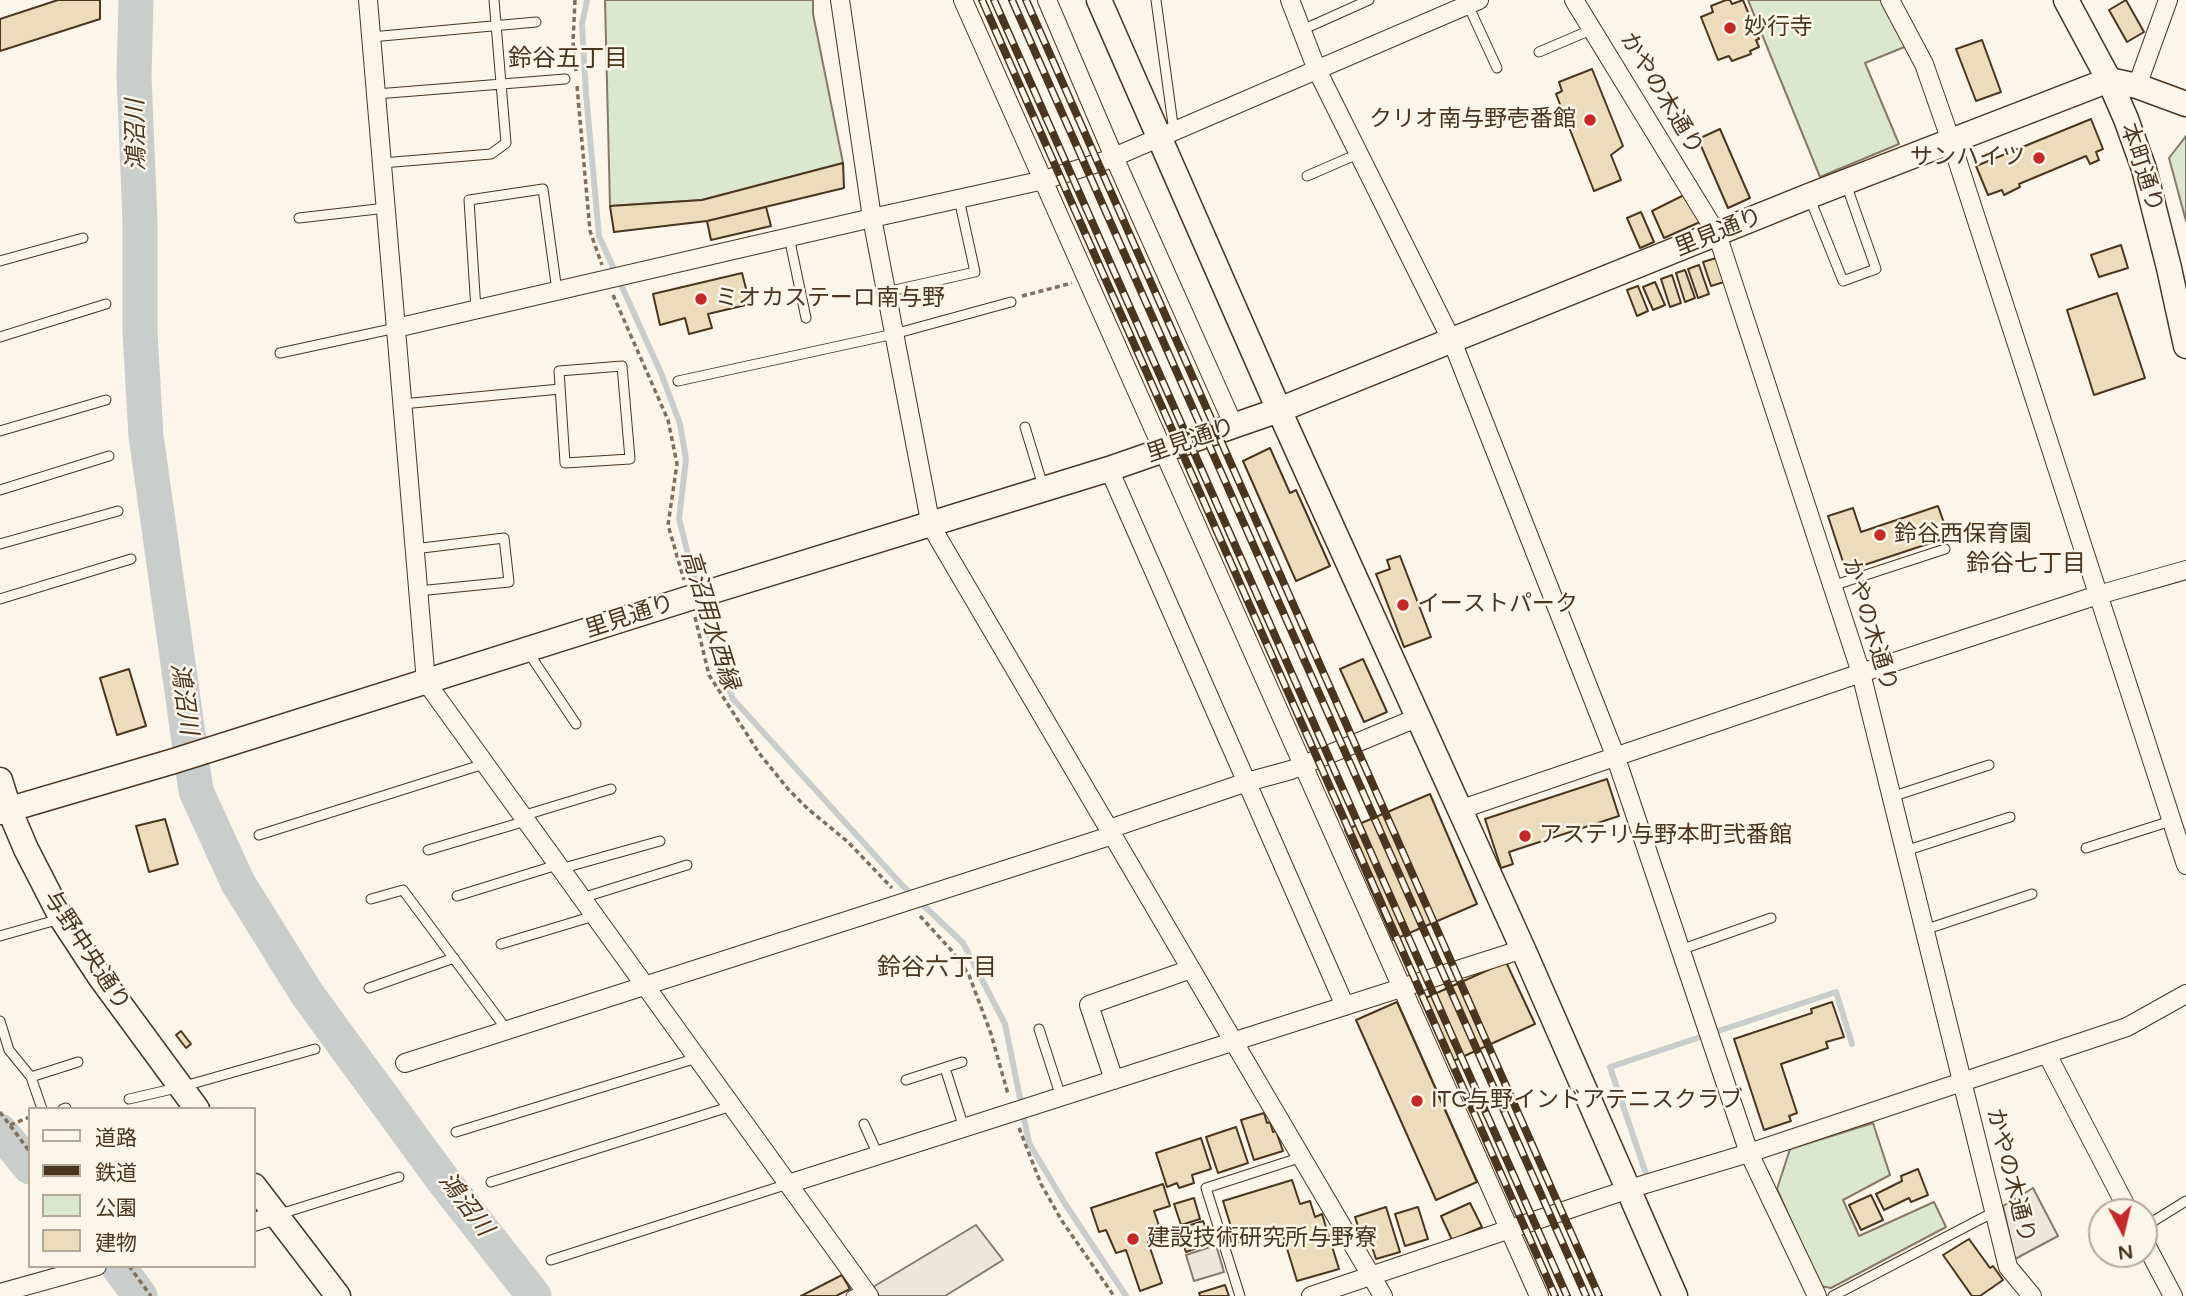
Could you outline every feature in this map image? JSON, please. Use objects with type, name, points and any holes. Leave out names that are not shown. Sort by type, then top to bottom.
[{"type":"street","points":[[368,0],[426,682],[788,1184],[861,1294]]},
{"type":"street","points":[[840,0],[872,218],[930,526],[1383,1296]]},
{"type":"street","points":[[963,0],[1539,1296]]},
{"type":"street","points":[[1047,0],[1234,426]]},
{"type":"street","points":[[1099,0],[1167,135],[1279,410],[1523,949],[1675,1296]]},
{"type":"street","points":[[1290,0],[1317,70],[1452,341],[1615,755],[1749,1153],[1817,1296]]},
{"type":"street","name":"かやの木通り","points":[[1574,0],[1717,233],[1861,673],[2008,1267],[2032,1296]]},
{"type":"street","points":[[1889,0],[1924,64],[1951,141],[2186,865]]},
{"type":"street","name":"本町通り","points":[[2066,0],[2109,80],[2144,169],[2186,346]]},
{"type":"street","points":[[2137,86],[2168,0]]},
{"type":"street","points":[[396,328],[1044,180],[1114,157],[1473,2]]},
{"type":"street","points":[[2109,80],[2137,86],[2186,104]]},
{"type":"street","name":"里見通り","points":[[5,811],[1044,491],[1234,426],[1845,182],[2109,80]]},
{"type":"street","points":[[1110,469],[1345,1006]]},
{"type":"street","points":[[1459,810],[1861,673],[2098,595],[2186,570]]},
{"type":"street","points":[[405,1063],[930,894],[1247,782],[1303,765],[1419,717]]},
{"type":"street","name":"与野中央通り","points":[[0,780],[5,811],[62,919],[100,977],[196,1107]]},
{"type":"street","points":[[788,1184],[1523,949]]},
{"type":"street","points":[[1114,1080],[1088,1005],[1192,969]]},
{"type":"street","points":[[1311,1296],[2127,1027],[2186,994]]},
{"type":"street","points":[[2047,1054],[2122,1198]]},
{"type":"street","points":[[256,1192],[265,1218],[338,1296]]},
{"type":"street","points":[[2158,1267],[2174,1296]]},
{"type":"street","points":[[0,1293],[90,1268]]},
{"type":"lane","points":[[382,163],[491,155],[506,143],[494,0]]},
{"type":"lane","points":[[1156,0],[1167,135]]},
{"type":"lane","points":[[1302,30],[1369,0]]},
{"type":"lane","points":[[1473,2],[1497,68]]},
{"type":"lane","points":[[371,37],[536,22]]},
{"type":"lane","points":[[1539,52],[1593,29]]},
{"type":"lane","points":[[376,94],[565,79]]},
{"type":"lane","points":[[1307,176],[1360,153]]},
{"type":"lane","points":[[1809,197],[1843,281],[1875,269],[1845,182]]},
{"type":"lane","points":[[476,310],[469,200],[543,189],[557,291]]},
{"type":"lane","points":[[886,292],[975,272],[959,199]]},
{"type":"lane","points":[[299,218],[386,208]]},
{"type":"lane","points":[[789,237],[806,318]]},
{"type":"lane","points":[[0,261],[82,238]]},
{"type":"lane","points":[[678,382],[894,334],[1011,302]]},
{"type":"lane","points":[[0,337],[106,304]]},
{"type":"lane","points":[[280,353],[396,328]]},
{"type":"lane","points":[[622,366],[630,459],[565,463],[560,389],[559,371],[622,366]]},
{"type":"lane","points":[[402,404],[560,389]]},
{"type":"lane","points":[[0,431],[106,400]]},
{"type":"lane","points":[[1025,427],[1044,491]]},
{"type":"lane","points":[[0,490],[109,456]]},
{"type":"lane","points":[[0,544],[118,511]]},
{"type":"lane","points":[[414,549],[504,538],[509,582],[418,591]]},
{"type":"lane","points":[[1832,586],[1945,549]]},
{"type":"lane","points":[[0,599],[131,559]]},
{"type":"lane","points":[[526,650],[576,723]]},
{"type":"lane","points":[[259,835],[484,764]]},
{"type":"lane","points":[[1891,797],[1989,765]]},
{"type":"lane","points":[[428,850],[611,789]]},
{"type":"lane","points":[[1905,851],[2010,817]]},
{"type":"lane","points":[[2086,848],[2171,821]]},
{"type":"lane","points":[[457,896],[660,841]]},
{"type":"lane","points":[[581,898],[687,865]]},
{"type":"lane","points":[[371,899],[403,890],[507,1030]]},
{"type":"lane","points":[[1924,930],[2032,894]]},
{"type":"lane","points":[[501,944],[594,916]]},
{"type":"lane","points":[[1681,950],[1771,918]]},
{"type":"lane","points":[[0,936],[62,919]]},
{"type":"lane","points":[[369,988],[454,958]]},
{"type":"lane","points":[[1,1026],[9,1050],[31,1077],[41,1107]]},
{"type":"lane","points":[[1039,1029],[1061,1097]]},
{"type":"lane","points":[[129,1099],[315,1049]]},
{"type":"lane","points":[[456,1132],[697,1058]]},
{"type":"lane","points":[[31,1077],[78,1062]]},
{"type":"lane","points":[[906,1080],[962,1062]]},
{"type":"lane","points":[[945,1068],[964,1128]]},
{"type":"lane","points":[[491,1182],[732,1106]]},
{"type":"lane","points":[[864,1124],[878,1155]]},
{"type":"lane","points":[[1240,1296],[1206,1188],[1302,1157]]},
{"type":"lane","points":[[265,1218],[399,1177]]},
{"type":"lane","points":[[551,1259],[788,1184]]},
{"type":"lane","points":[[2158,1218],[2186,1201]]},
{"type":"lane","points":[[1833,1296],[1994,1212]]},
{"type":"path","points":[[575,0],[573,42],[590,231],[668,420],[677,464],[668,525],[696,596],[709,675],[760,753],[788,789],[848,842],[952,951],[969,975],[1020,1110],[1041,1184],[1062,1221],[1114,1296]]},
{"type":"path","points":[[1011,302],[1019,297],[1087,279]]},
{"type":"path","points":[[0,1112],[28,1149]]},
{"type":"path","points":[[10,1125],[28,1118]]},
{"type":"path","points":[[130,1268],[151,1296]]},
{"type":"green space","points":[[605,0],[813,0],[813,14],[843,163],[702,200],[610,206]]},
{"type":"green space","points":[[1748,0],[1883,0],[1907,46],[1865,63],[1899,144],[1820,177]]},
{"type":"green space","points":[[2186,136],[2186,221],[2169,158]]},
{"type":"green space","points":[[1873,1123],[1890,1175],[1843,1200],[1859,1236],[1934,1202],[1946,1227],[1831,1288],[1820,1286],[1777,1189],[1790,1149]]},
{"type":"shaded area","points":[[2033,1188],[2058,1236],[2015,1259],[2003,1206]]},
{"type":"shaded area","points":[[976,1225],[1003,1260],[945,1296],[879,1296],[873,1287]]},
{"type":"shaded area","points":[[1216,1245],[1224,1272],[1194,1281],[1186,1255]]},
{"type":"building","points":[[58,0],[100,0],[100,19],[0,51],[0,19]]},
{"type":"building","name":"妙行寺","points":[[1730,0],[1732,4],[1743,0],[1759,39],[1756,40],[1759,47],[1750,51],[1751,54],[1732,61],[1729,56],[1718,60],[1701,17],[1713,12],[1711,6]]},
{"type":"building","points":[[2126,0],[2144,32],[2127,42],[2109,10]]},
{"type":"building","points":[[1982,40],[2001,92],[1976,101],[1956,49]]},
{"type":"building","name":"クリオ南与野壱番館","points":[[1592,69],[1623,146],[1611,155],[1621,180],[1594,191],[1556,94],[1562,91],[1559,82]]},
{"type":"building","name":"サンハイツ","points":[[2091,119],[2103,149],[2096,152],[2099,160],[2090,164],[2086,156],[2019,184],[2020,187],[2004,195],[2002,190],[1988,195],[1976,166]]},
{"type":"building","points":[[1720,129],[1750,198],[1728,208],[1698,139]]},
{"type":"building","points":[[843,163],[844,188],[707,221],[614,232],[610,206],[702,200]]},
{"type":"building","points":[[1684,195],[1700,222],[1664,238],[1652,211]]},
{"type":"building","points":[[766,207],[771,226],[711,240],[707,221]]},
{"type":"building","points":[[1641,212],[1654,242],[1640,248],[1627,218]]},
{"type":"building","points":[[2121,245],[2128,268],[2099,277],[2091,255]]},
{"type":"building","points":[[1716,258],[1724,282],[1711,286],[1703,262]]},
{"type":"building","points":[[1699,265],[1709,294],[1698,298],[1688,269]]},
{"type":"building","points":[[1685,270],[1695,298],[1685,302],[1676,273]]},
{"type":"building","name":"ミオカステーロ南与野","points":[[742,273],[750,304],[708,314],[712,328],[689,334],[685,318],[660,325],[653,294]]},
{"type":"building","points":[[1672,275],[1681,303],[1670,307],[1661,279]]},
{"type":"building","points":[[1655,282],[1665,305],[1653,310],[1643,287]]},
{"type":"building","points":[[1638,286],[1648,311],[1637,316],[1627,290]]},
{"type":"building","points":[[2117,293],[2145,378],[2094,395],[2067,310]]},
{"type":"building","points":[[1270,448],[1290,493],[1296,490],[1330,566],[1296,581],[1243,461]]},
{"type":"building","points":[[1938,506],[1949,537],[1846,571],[1828,516],[1853,508],[1861,532]]},
{"type":"building","name":"イーストパーク","points":[[1400,556],[1431,637],[1404,647],[1376,574],[1390,569],[1387,560]]},
{"type":"building","points":[[1363,659],[1387,712],[1364,722],[1340,669]]},
{"type":"building","points":[[129,669],[146,726],[117,735],[100,678]]},
{"type":"building","name":"アステリ与野本町弐番館","points":[[1607,779],[1619,816],[1509,852],[1513,864],[1501,868],[1485,819]]},
{"type":"building","points":[[1430,794],[1477,904],[1393,940],[1345,830]]},
{"type":"building","points":[[165,819],[178,864],[149,872],[136,826]]},
{"type":"building","points":[[1506,962],[1535,1024],[1449,1063],[1421,1000]]},
{"type":"building","points":[[1397,1002],[1477,1182],[1436,1200],[1356,1020]]},
{"type":"building","points":[[1832,1002],[1844,1037],[1826,1042],[1828,1048],[1781,1064],[1797,1113],[1789,1116],[1791,1121],[1764,1130],[1734,1039],[1812,1013],[1811,1009]]},
{"type":"building","points":[[181,1031],[191,1044],[186,1048],[176,1035]]},
{"type":"building","points":[[1264,1113],[1273,1132],[1276,1131],[1283,1151],[1254,1160],[1241,1120]]},
{"type":"building","points":[[1236,1127],[1248,1163],[1218,1173],[1206,1137]]},
{"type":"building","points":[[1201,1138],[1211,1169],[1192,1175],[1194,1183],[1179,1188],[1177,1183],[1167,1187],[1156,1153]]},
{"type":"building","points":[[1918,1169],[1928,1195],[1911,1202],[1909,1198],[1884,1210],[1876,1194],[1902,1181],[1901,1176]]},
{"type":"building","points":[[1292,1180],[1300,1204],[1310,1201],[1315,1217],[1322,1214],[1339,1269],[1297,1281],[1281,1229],[1236,1243],[1223,1201]]},
{"type":"building","name":"建設技術研究所与野寮","points":[[1163,1184],[1170,1206],[1154,1211],[1163,1237],[1148,1242],[1162,1283],[1140,1291],[1126,1250],[1116,1253],[1106,1230],[1099,1232],[1091,1208]]},
{"type":"building","points":[[1871,1195],[1883,1220],[1861,1230],[1849,1205]]},
{"type":"building","points":[[1194,1198],[1200,1219],[1181,1225],[1174,1204]]},
{"type":"building","points":[[1470,1203],[1482,1227],[1452,1240],[1441,1216]]},
{"type":"building","points":[[1386,1207],[1400,1252],[1376,1259],[1370,1241],[1367,1242],[1363,1228],[1359,1229],[1355,1217]]},
{"type":"building","points":[[1418,1207],[1428,1239],[1405,1246],[1395,1214]]},
{"type":"building","points":[[1203,1221],[1207,1231],[1182,1240],[1178,1229]]},
{"type":"building","points":[[1207,1233],[1211,1243],[1186,1252],[1182,1241]]},
{"type":"building","points":[[1969,1239],[1990,1268],[1993,1266],[2003,1280],[1980,1296],[1972,1296],[1943,1255]]},
{"type":"building","points":[[842,1275],[850,1289],[836,1296],[801,1296]]},
{"type":"building","points":[[1225,1285],[1229,1296],[1200,1296],[1199,1293]]},
{"type":"waterway","name":"鴻沼川","points":[[136,0],[134,76],[140,220],[140,333],[146,436],[196,791],[238,883],[307,994],[443,1180],[534,1296]]},
{"type":"waterway","name":"高沼用水西縁","points":[[587,0],[582,24],[599,236],[661,373],[680,424],[686,459],[679,519],[697,589]]},
{"type":"waterway","name":"高沼用水西縁","points":[[700,599],[714,652],[733,699],[901,884],[963,943],[1005,1024],[1029,1143],[1126,1296]]},
{"type":"waterway","points":[[1646,1174],[1610,1067],[1836,992],[1852,1044]]},
{"type":"waterway","points":[[0,1131],[28,1165]]},
{"type":"waterway","points":[[119,1268],[140,1296]]},
{"type":"railway","points":[[982,0],[1555,1296]]},
{"type":"railway","points":[[994,0],[1567,1296]]},
{"type":"railway","points":[[1012,0],[1586,1296]]},
{"type":"railway","points":[[1026,0],[1599,1296]]},
{"type":"place","name":"妙行寺","points":[[1730,28]]},
{"type":"place","name":"クリオ南与野壱番館","points":[[1590,120]]},
{"type":"place","name":"サンハイツ","points":[[2039,158]]},
{"type":"place","name":"ミオカステーロ南与野","points":[[701,299]]},
{"type":"place","name":"鈴谷西保育園","points":[[1880,535]]},
{"type":"place","name":"イーストパーク","points":[[1403,605]]},
{"type":"place","name":"アステリ与野本町弐番館","points":[[1525,836]]},
{"type":"place","name":"ITC与野インドアテニスクラブ","points":[[1417,1101]]},
{"type":"place","name":"建設技術研究所与野寮","points":[[1133,1239]]},
{"type":"district","name":"鈴谷五丁目","points":[[568,60]]},
{"type":"district","name":"鈴谷七丁目","points":[[2026,565]]},
{"type":"district","name":"鈴谷六丁目","points":[[937,969]]}]
